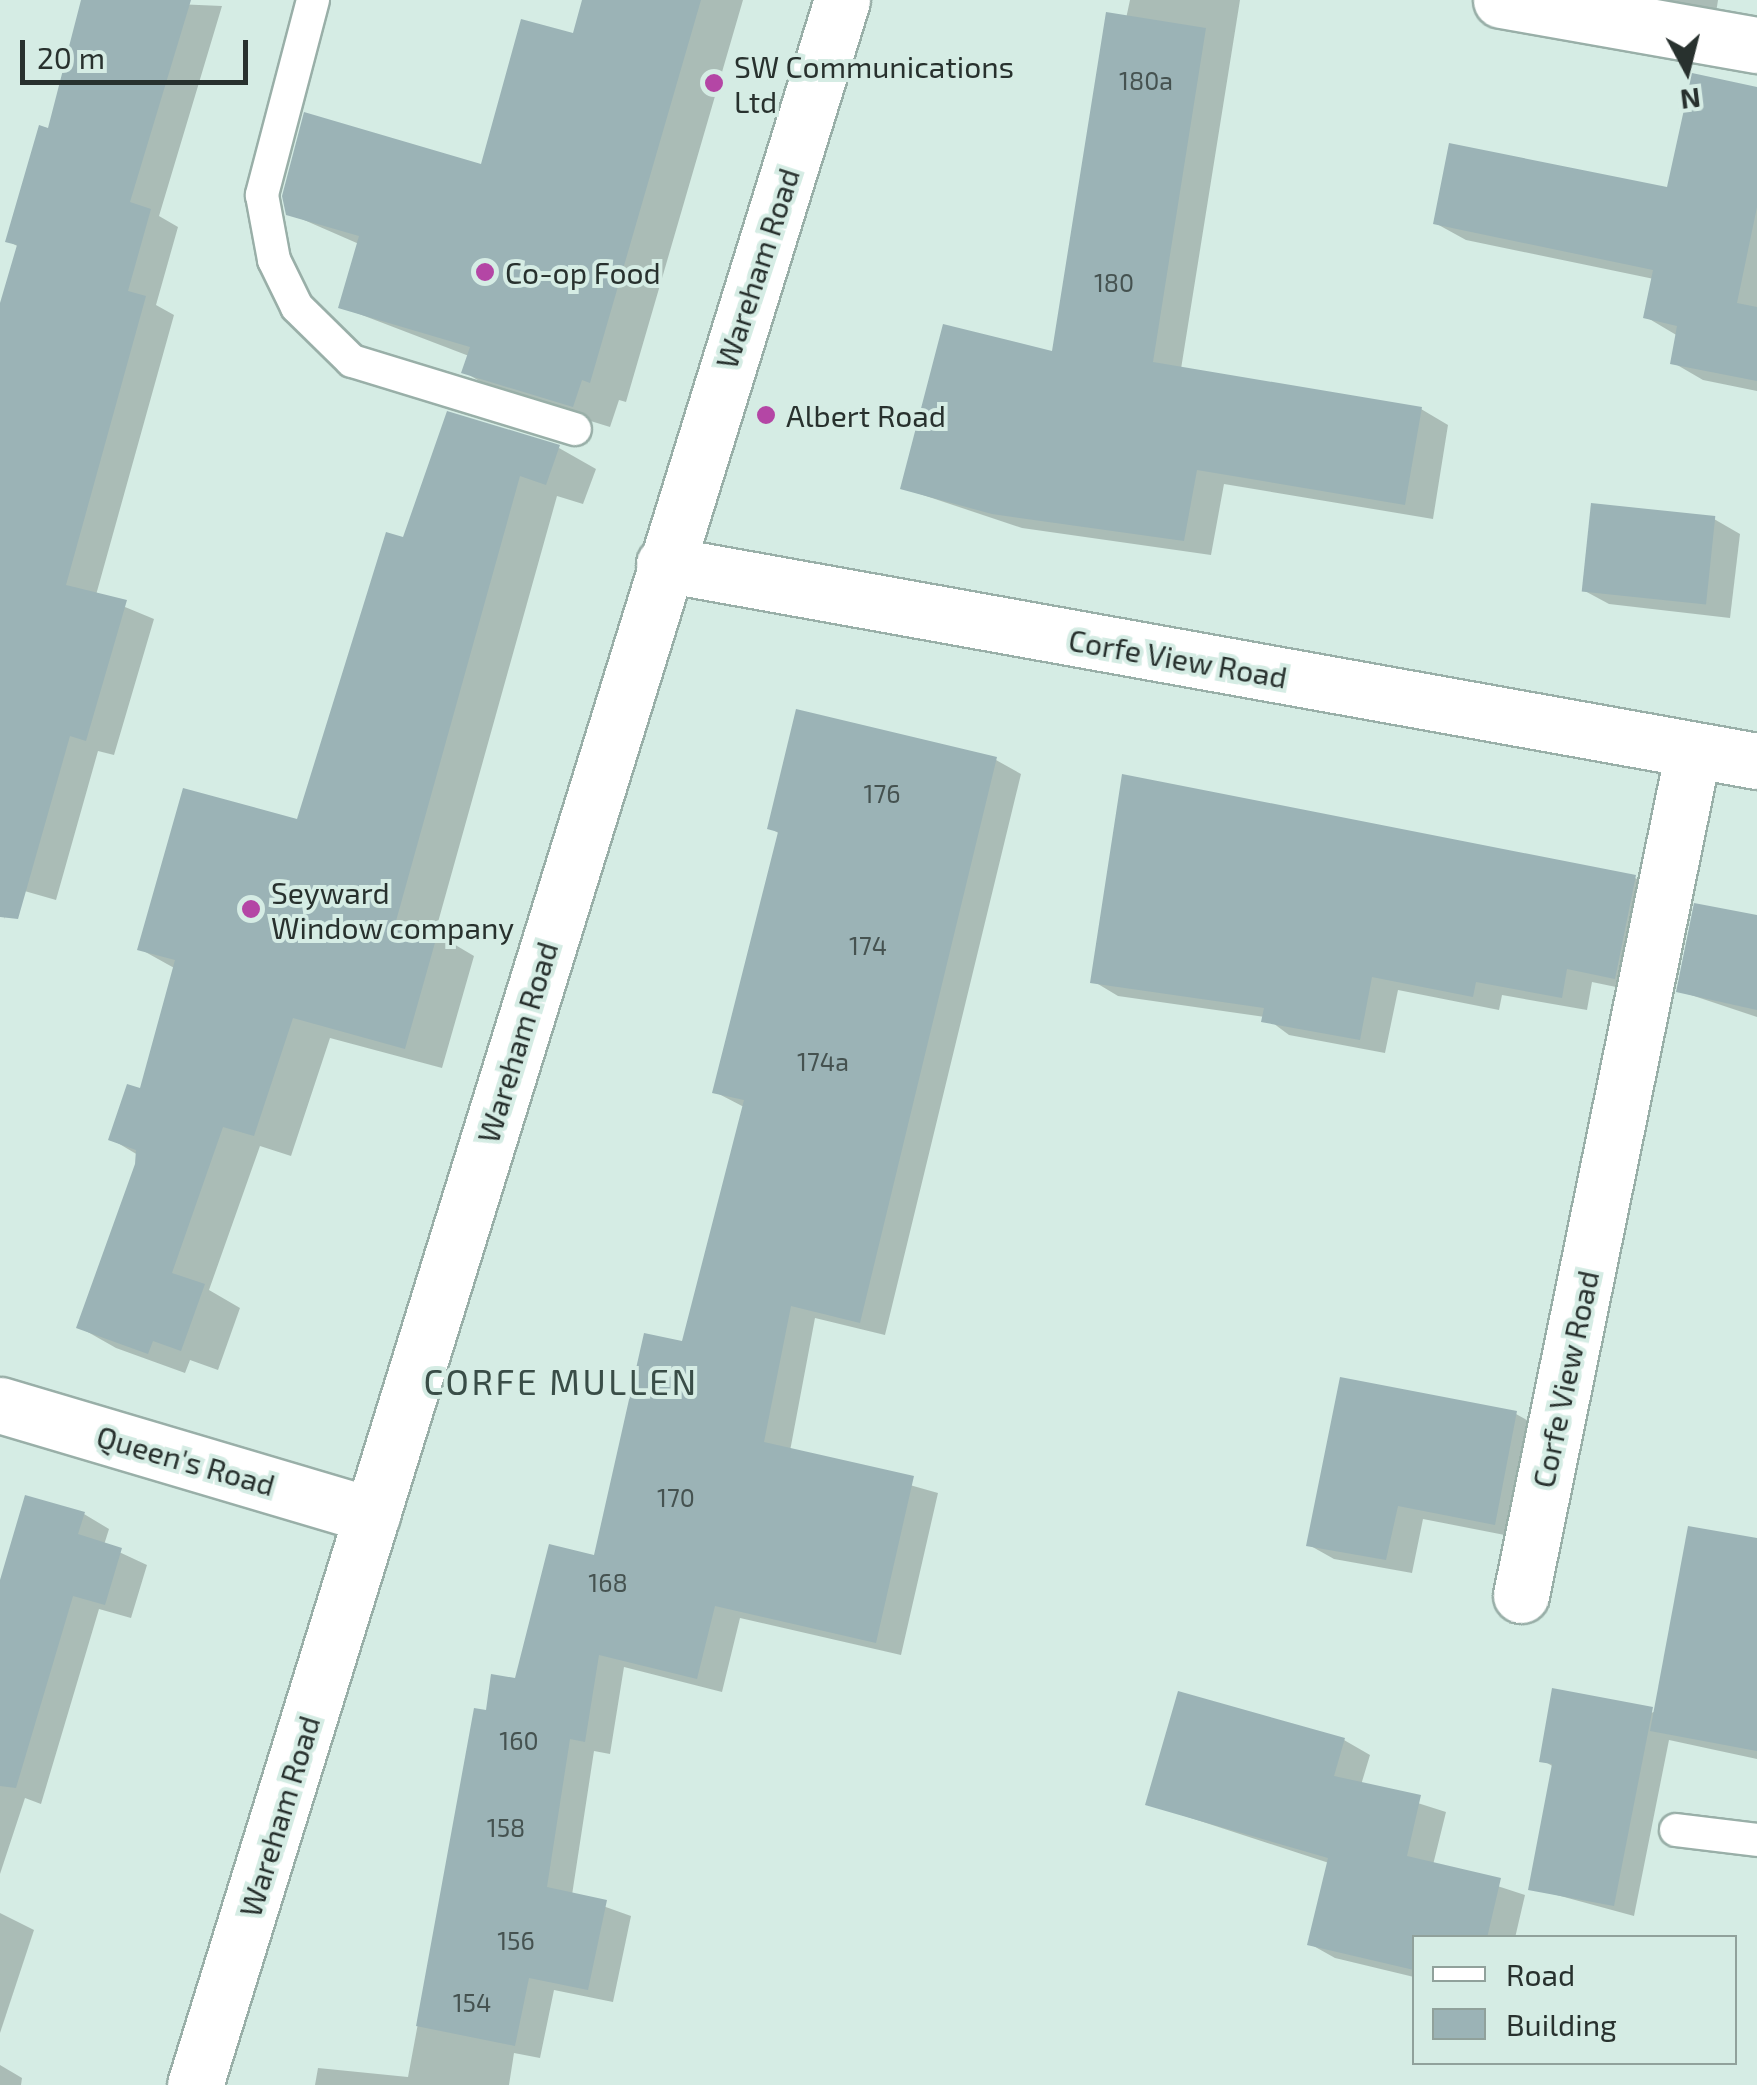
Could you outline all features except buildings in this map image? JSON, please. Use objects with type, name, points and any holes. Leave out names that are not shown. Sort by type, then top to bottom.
[{"type":"street","name":"Wareham Road","points":[[195,2085],[842,0]]},
{"type":"street","points":[[1500,0],[1757,45]]},
{"type":"street","name":"Corfe View Road","points":[[664,564],[1757,761]]},
{"type":"street","name":"Corfe View Road","points":[[1520,1595],[1693,751]]},
{"type":"street","name":"Queen's Road","points":[[0,1405],[372,1514]]},
{"type":"lane","points":[[313,0],[262,195],[274,260],[297,307],[352,360],[575,429]]},
{"type":"lane","points":[[1676,1830],[1757,1840]]},
{"type":"place","name":"SW Communications Ltd","points":[[714,83]]},
{"type":"place","name":"Co-op Food","points":[[485,272]]},
{"type":"place","name":"Albert Road","points":[[766,415]]},
{"type":"place","name":"Seyward Window company","points":[[251,909]]},
{"type":"district","name":"CORFE MULLEN","points":[[561,1381]]}]
